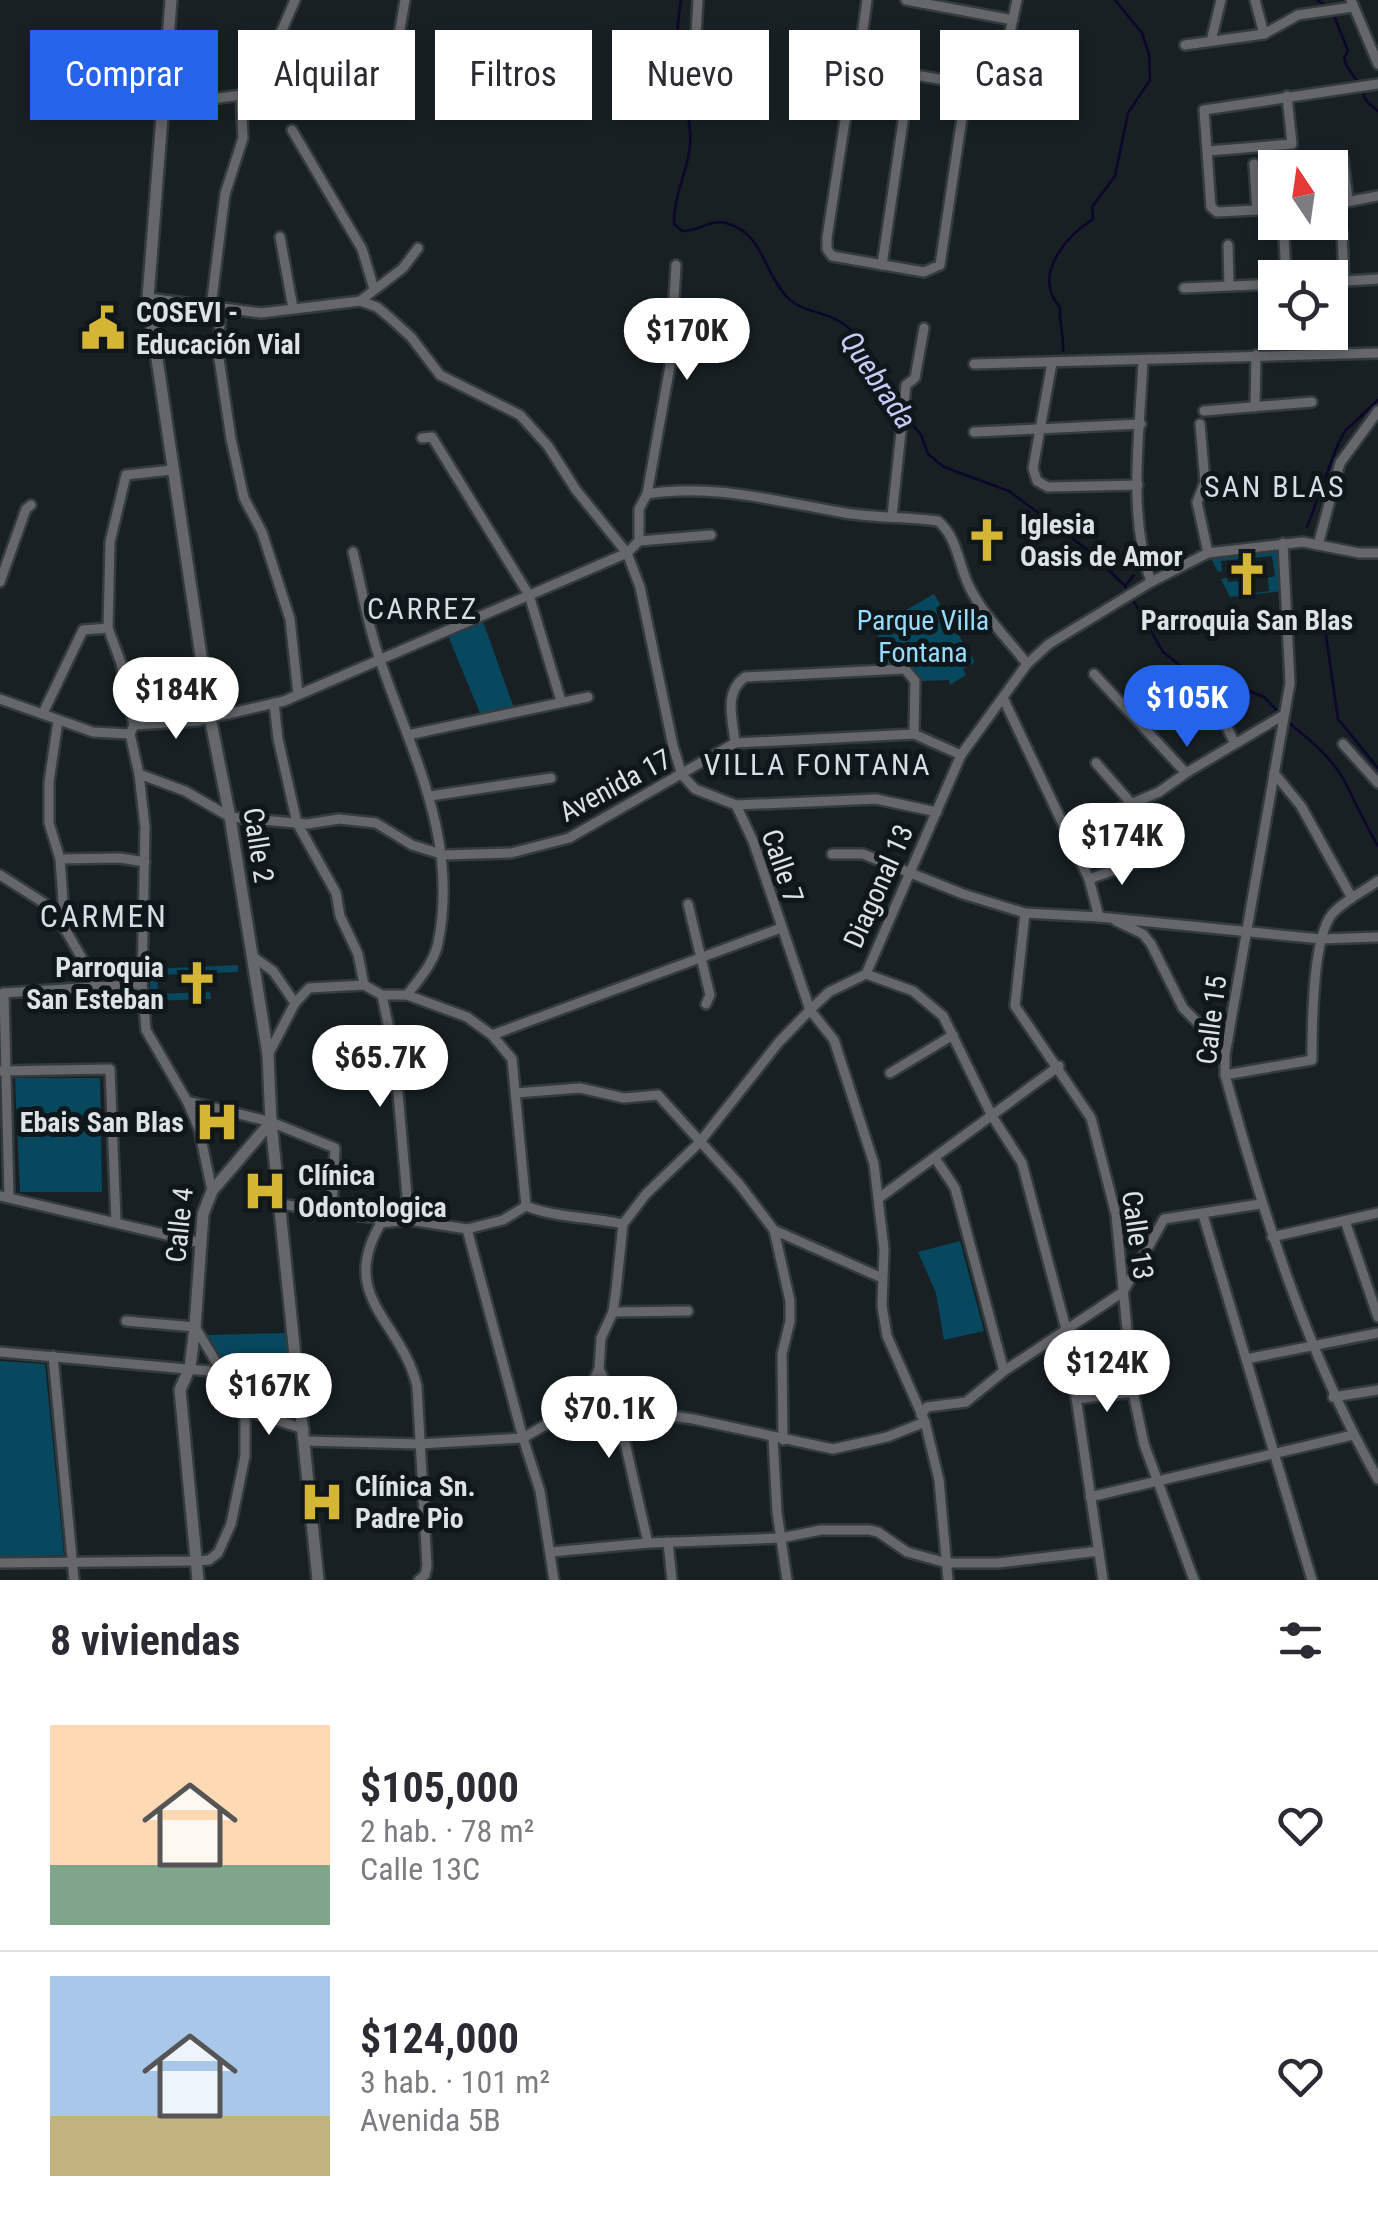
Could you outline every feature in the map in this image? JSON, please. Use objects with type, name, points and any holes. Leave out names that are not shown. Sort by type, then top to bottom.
[{"type":"street","name":"Calle 2","points":[[168,30],[170,0]]},
{"type":"street","points":[[282,30],[294,0]]},
{"type":"street","points":[[400,30],[405,0]]},
{"type":"street","points":[[696,30],[698,0]]},
{"type":"street","points":[[862,30],[866,0]]},
{"type":"street","points":[[906,0],[1013,20]]},
{"type":"street","points":[[1011,30],[1017,0]]},
{"type":"street","points":[[1211,41],[1220,0]]},
{"type":"street","points":[[1255,0],[1264,34]]},
{"type":"street","points":[[1185,45],[1264,34],[1298,15],[1352,4],[1378,64]]},
{"type":"street","points":[[1254,164],[1257,210],[1216,212],[1211,207],[1204,110],[1378,84]]},
{"type":"street","points":[[1208,151],[1292,144],[1287,96]]},
{"type":"street","name":"Calle 2","points":[[161,120],[148,298],[210,717],[268,1055],[269,1130],[318,1580]]},
{"type":"street","points":[[242,120],[242,138],[226,194],[216,308],[218,352],[244,498],[262,532],[290,619],[298,694]]},
{"type":"street","points":[[846,120],[827,249],[832,256],[924,272],[940,266],[962,120]]},
{"type":"street","points":[[882,265],[903,120]]},
{"type":"street","points":[[292,130],[362,249],[374,289]]},
{"type":"street","points":[[1348,200],[1378,196]]},
{"type":"street","points":[[280,236],[294,308]]},
{"type":"street","points":[[1228,245],[1229,286]]},
{"type":"street","points":[[360,301],[402,268],[418,248]]},
{"type":"street","points":[[639,541],[639,509],[646,494],[670,366],[676,265]]},
{"type":"street","points":[[1348,281],[1378,280]]},
{"type":"street","points":[[1184,288],[1258,285]]},
{"type":"street","points":[[148,298],[260,312],[360,301],[377,307],[400,327],[440,375],[520,415],[548,446],[576,490],[626,554],[640,588],[672,746],[682,775]]},
{"type":"street","points":[[892,516],[906,385],[915,378],[924,328]]},
{"type":"street","points":[[974,364],[1378,354]]},
{"type":"street","points":[[1255,407],[1256,355]]},
{"type":"street","points":[[1143,360],[1138,484],[1140,548],[1152,582]]},
{"type":"street","points":[[1052,363],[1033,468],[1037,481],[1048,486],[1138,484]]},
{"type":"street","points":[[1204,410],[1312,402]]},
{"type":"street","points":[[1318,545],[1340,463],[1378,412]]},
{"type":"street","points":[[974,432],[1141,424]]},
{"type":"street","points":[[1200,424],[1205,482],[1197,502],[1208,553],[1284,543],[1378,553]]},
{"type":"street","points":[[1364,429],[1378,431]]},
{"type":"street","points":[[422,438],[432,437],[529,595],[562,701]]},
{"type":"street","name":"Calle 4","points":[[172,470],[126,476],[110,542],[108,628],[122,663],[146,828],[142,984],[146,1030],[199,1129],[212,1191],[203,1214],[190,1367],[180,1390],[198,1580]]},
{"type":"street","points":[[646,494],[699,490],[753,494],[850,514],[938,521],[946,528],[968,584],[1027,664]]},
{"type":"street","points":[[0,582],[26,509],[31,505]]},
{"type":"street","points":[[0,699],[93,732],[197,721],[298,694],[626,554],[639,541],[711,535]]},
{"type":"street","name":"Calle 15","points":[[1284,543],[1290,683],[1228,1040],[1226,1076],[1260,1204],[1311,1344],[1334,1398],[1378,1479]]},
{"type":"street","points":[[353,552],[379,660],[430,796],[444,855],[438,945],[407,995]]},
{"type":"street","name":"Diagonal 13","points":[[866,974],[960,755],[1027,664],[1049,644],[1208,553]]},
{"type":"street","points":[[43,712],[83,630],[108,628]]},
{"type":"street","points":[[736,744],[730,696],[735,684],[745,677],[906,670],[915,681],[914,734]]},
{"type":"street","points":[[1094,674],[1186,773]]},
{"type":"street","points":[[408,734],[588,698]]},
{"type":"street","points":[[1004,700],[1104,917],[1142,934],[1159,957],[1183,1008],[1200,1025],[1228,1040]]},
{"type":"street","points":[[274,703],[278,739],[298,823],[336,893],[340,916],[358,954],[364,985]]},
{"type":"street","points":[[1221,715],[1235,744]]},
{"type":"street","points":[[1110,814],[1159,792],[1282,716]]},
{"type":"street","points":[[58,721],[50,782],[50,822],[60,859],[65,929]]},
{"type":"street","name":"Avenida 17","points":[[230,816],[298,823],[339,819],[376,824],[412,846],[444,855],[511,854],[569,838],[736,744],[914,734],[960,755]]},
{"type":"street","points":[[1343,744],[1378,783]]},
{"type":"street","points":[[1096,763],[1131,803]]},
{"type":"street","points":[[1274,773],[1301,806],[1352,898]]},
{"type":"street","points":[[140,774],[186,791],[230,816]]},
{"type":"street","name":"Calle 7","points":[[682,775],[695,788],[736,805],[753,840],[810,1010],[834,1040],[869,1147],[880,1198],[887,1336],[923,1418],[939,1480],[948,1580]]},
{"type":"street","points":[[430,796],[552,778]]},
{"type":"street","points":[[736,805],[876,799],[938,812]]},
{"type":"street","points":[[832,854],[864,854],[1025,914],[1104,917],[1321,938],[1378,937]]},
{"type":"street","points":[[60,859],[120,858],[144,862]]},
{"type":"street","points":[[1088,879],[1143,860]]},
{"type":"street","points":[[0,875],[44,903],[65,929],[99,988]]},
{"type":"street","points":[[1226,1076],[1312,1060],[1321,938],[1330,916],[1378,881]]},
{"type":"street","points":[[688,904],[710,995],[706,1004]]},
{"type":"street","name":"Calle 13","points":[[1025,914],[1015,1006],[1091,1118],[1116,1215],[1134,1392],[1157,1482],[1194,1580]]},
{"type":"street","points":[[492,1035],[780,928]]},
{"type":"street","points":[[252,956],[274,972],[295,1003]]},
{"type":"street","points":[[244,1410],[305,1435],[419,1444],[523,1438],[569,1411],[587,1394],[599,1368],[601,1338],[612,1312],[623,1224],[646,1194],[700,1143],[779,1042],[810,1010],[829,992],[866,974],[914,991],[943,1016],[992,1116],[1022,1162],[1066,1329],[1103,1580]]},
{"type":"street","points":[[142,984],[2,993],[4,1197],[201,1243]]},
{"type":"street","points":[[268,1055],[295,1003],[310,988],[364,985],[382,995],[407,995],[467,1017],[492,1035],[512,1058],[526,1206]]},
{"type":"street","points":[[382,995],[395,1058],[408,1220]]},
{"type":"street","points":[[890,1072],[953,1036]]},
{"type":"street","points":[[880,1198],[1059,1066]]},
{"type":"street","points":[[3,1070],[110,1069],[116,1222]]},
{"type":"street","points":[[516,1092],[580,1088],[624,1098],[658,1095],[739,1184],[774,1230],[790,1301],[782,1354],[778,1439],[786,1580]]},
{"type":"street","points":[[187,1101],[335,1148],[332,1211]]},
{"type":"street","points":[[212,1191],[269,1130]]},
{"type":"street","points":[[936,1158],[955,1188],[1004,1371]]},
{"type":"street","points":[[280,1204],[376,1218],[381,1223]]},
{"type":"street","points":[[617,1408],[833,1449],[887,1437],[923,1418],[927,1407],[966,1402],[1004,1371],[1123,1292],[1164,1219],[1260,1204]]},
{"type":"street","points":[[381,1223],[408,1220],[466,1229],[504,1220],[526,1206]]},
{"type":"street","points":[[526,1206],[623,1224]]},
{"type":"street","points":[[1272,1238],[1378,1214]]},
{"type":"street","points":[[1203,1215],[1312,1580]]},
{"type":"street","points":[[1345,1220],[1378,1317]]},
{"type":"street","points":[[381,1223],[367,1247],[364,1270],[378,1310],[412,1366],[417,1386],[427,1566],[420,1580]]},
{"type":"street","points":[[466,1229],[540,1491],[554,1580]]},
{"type":"street","points":[[774,1230],[882,1278]]},
{"type":"street","points":[[612,1312],[688,1311]]},
{"type":"street","points":[[0,1564],[196,1561],[209,1560],[218,1553],[231,1524],[245,1456],[244,1410],[195,1328],[126,1321]]},
{"type":"street","points":[[1246,1359],[1378,1333]]},
{"type":"street","points":[[0,1352],[220,1372]]},
{"type":"street","points":[[54,1356],[74,1580]]},
{"type":"street","points":[[599,1368],[617,1408],[648,1542]]},
{"type":"street","points":[[1334,1398],[1378,1390]]},
{"type":"street","points":[[1076,1399],[1134,1392]]},
{"type":"street","points":[[1090,1497],[1353,1435]]},
{"type":"street","points":[[551,1552],[648,1542],[781,1538],[821,1530],[869,1530],[923,1558],[947,1563],[998,1563],[1099,1551]]},
{"type":"street","points":[[668,1542],[672,1580]]},
{"type":"green space","points":[[1279,547],[1282,591],[1230,597],[1221,579],[1238,581],[1240,595],[1269,591],[1268,578],[1275,576],[1272,556],[1221,561],[1222,571],[1218,572],[1211,558]]},
{"type":"green space","name":"Parque Villa Fontana","points":[[934,594],[975,662],[963,669],[966,675],[950,685],[949,680],[921,681],[908,664],[879,663],[878,626]]},
{"type":"green space","points":[[481,616],[515,711],[482,718],[446,631]]},
{"type":"green space","points":[[238,965],[238,972],[157,975],[158,994],[210,992],[211,999],[150,1001],[150,969]]},
{"type":"green space","points":[[15,1078],[100,1078],[102,1192],[20,1192]]},
{"type":"green space","points":[[960,1241],[984,1331],[944,1340],[936,1293],[918,1252]]},
{"type":"green space","points":[[286,1333],[293,1414],[264,1400],[242,1383],[207,1335]]},
{"type":"green space","points":[[0,1361],[45,1364],[64,1555],[0,1557]]},
{"type":"waterway","name":"Quebrada","points":[[681,0],[677,53],[690,144],[674,224],[682,231],[726,223],[748,235],[787,297],[849,329],[860,343],[876,379],[901,411]]},
{"type":"waterway","points":[[1063,351],[1060,307],[1049,283],[1051,270],[1072,236],[1093,219],[1092,207],[1115,176],[1128,113],[1150,80],[1149,54],[1142,33],[1115,0]]},
{"type":"waterway","points":[[1317,0],[1328,7]]},
{"type":"waterway","points":[[1333,13],[1348,51],[1344,58],[1347,66],[1366,100],[1378,111]]},
{"type":"waterway","points":[[1307,527],[1345,431],[1378,400]]},
{"type":"waterway","name":"Quebrada","points":[[906,417],[921,435],[928,454],[944,467],[1009,491],[1089,551],[1125,586]]},
{"type":"waterway","points":[[1134,575],[1125,586],[1163,652],[1195,677],[1264,697],[1281,715]]},
{"type":"waterway","points":[[1325,629],[1338,719],[1378,768]]},
{"type":"waterway","points":[[1287,721],[1339,771],[1378,846]]},
{"type":"place","name":"COSEVI - Educación Vial","points":[[103,328]]},
{"type":"place","name":"Iglesia Oasis de Amor","points":[[987,540]]},
{"type":"place","name":"Parroquia San Blas","points":[[1247,574]]},
{"type":"place","name":"Parroquia San Esteban","points":[[197,983]]},
{"type":"place","name":"Ebais San Blas","points":[[217,1122]]},
{"type":"place","name":"Clínica Odontologica","points":[[265,1191]]},
{"type":"place","name":"Clínica Sn. Padre Pio","points":[[322,1502]]},
{"type":"district","name":"SAN BLAS","points":[[1275,487]]},
{"type":"district","name":"CARREZ","points":[[423,609]]},
{"type":"district","name":"VILLA FONTANA","points":[[818,765]]},
{"type":"district","name":"CARMEN","points":[[104,916]]}]
